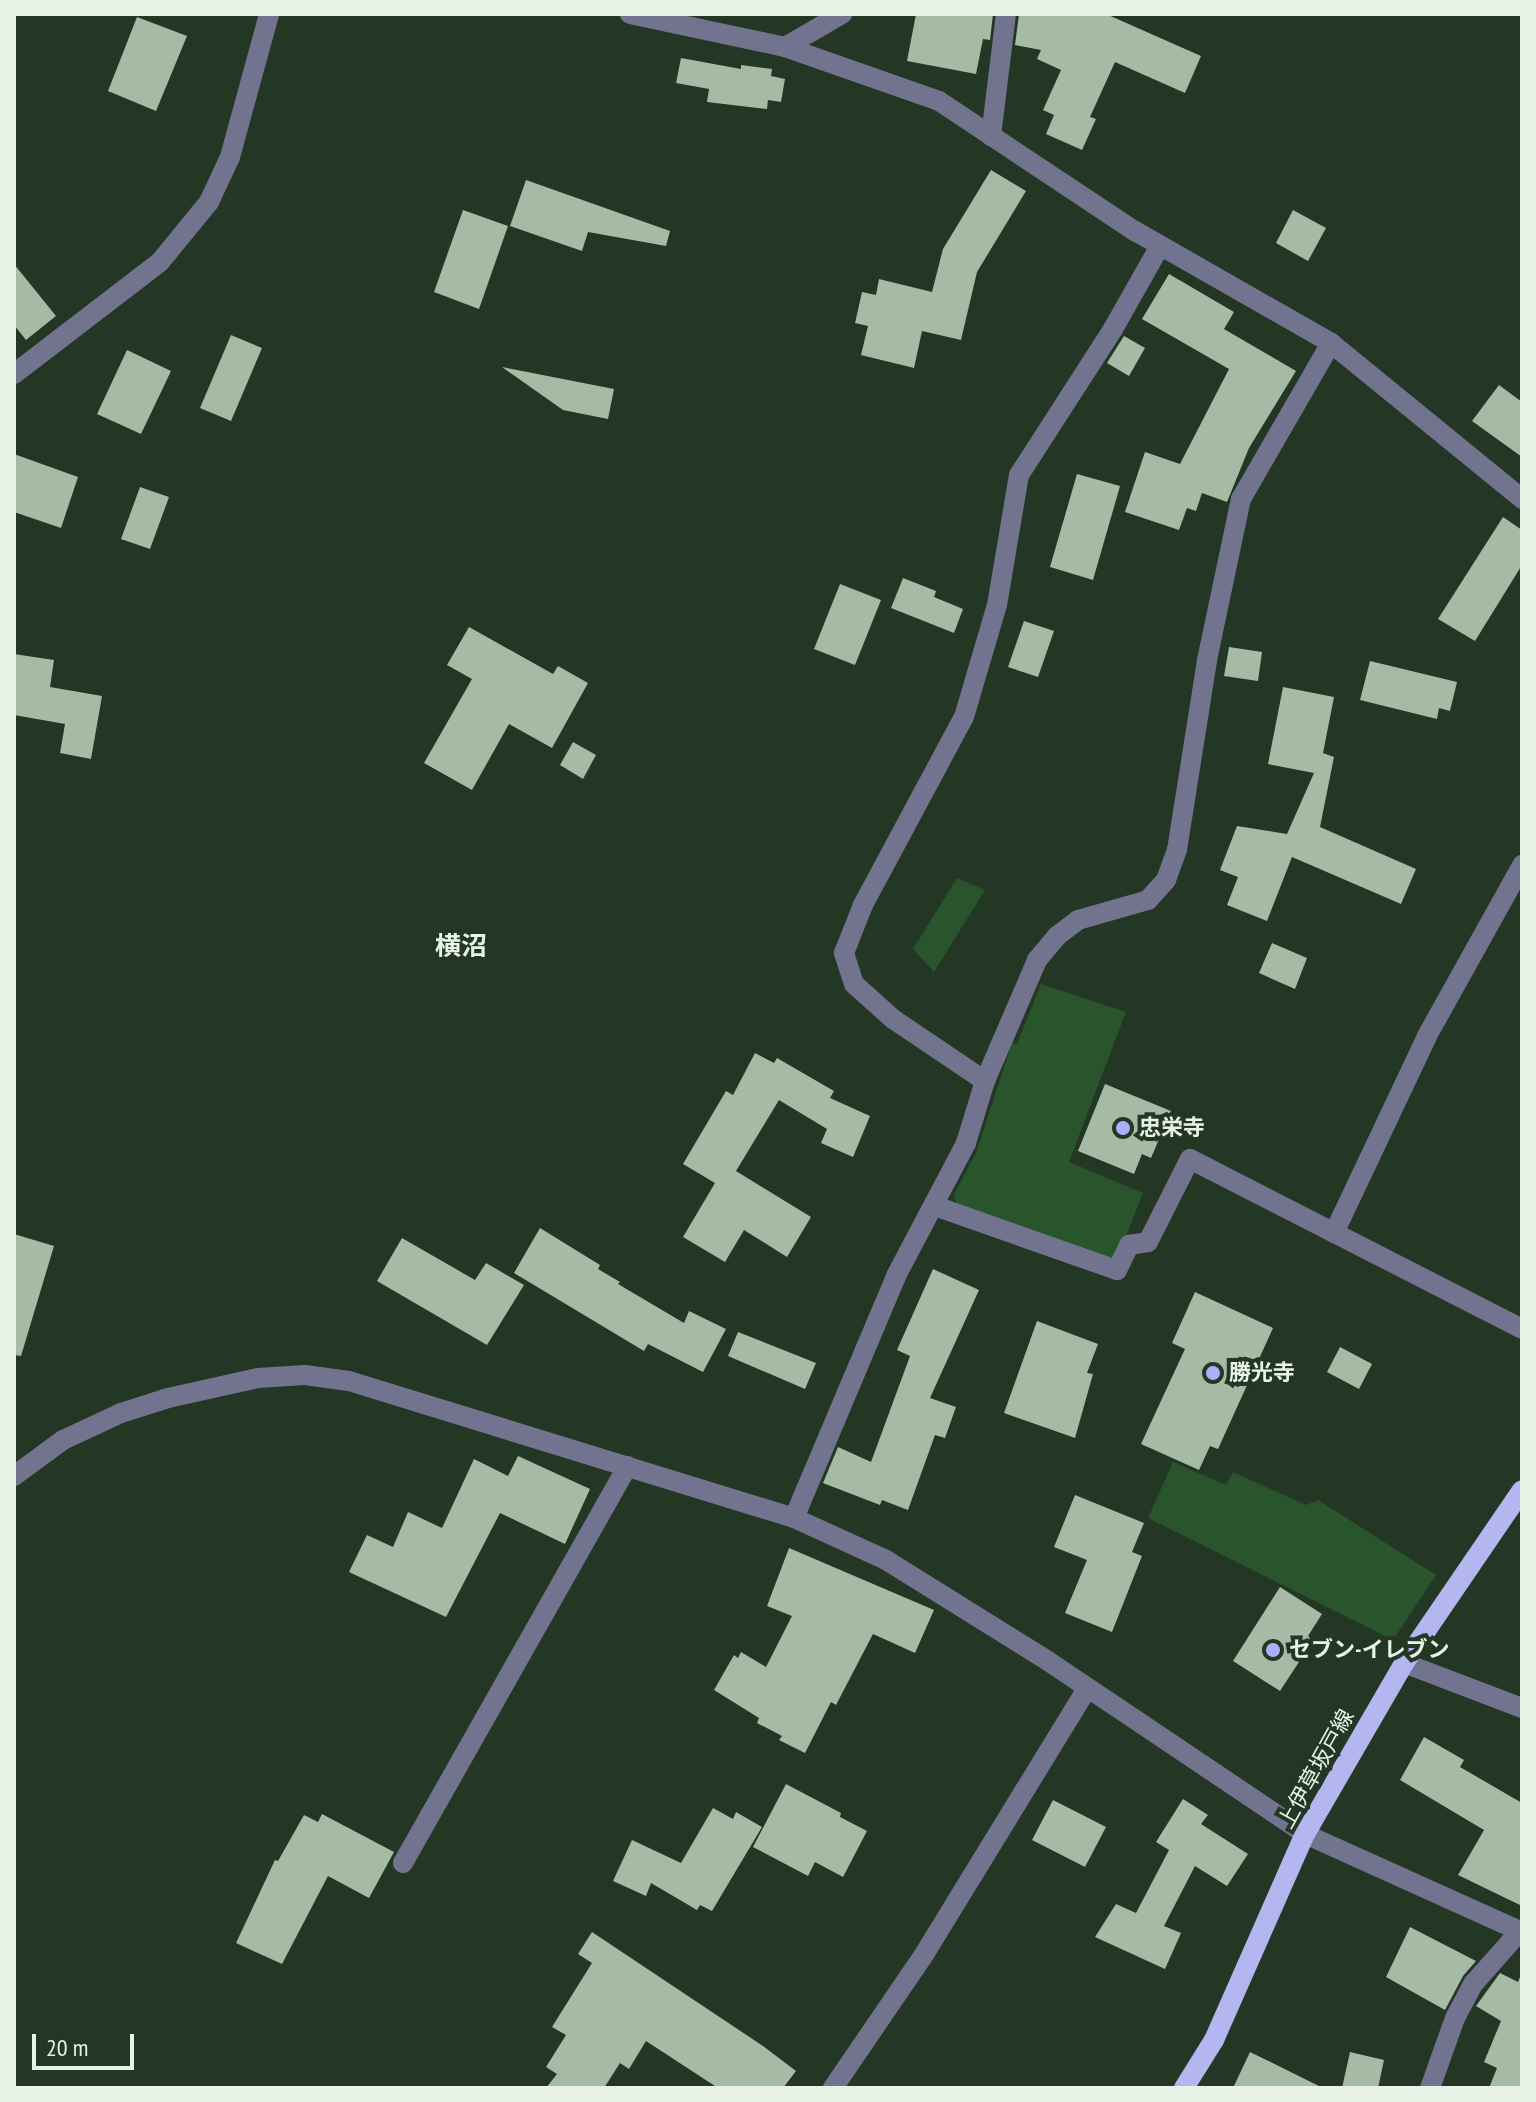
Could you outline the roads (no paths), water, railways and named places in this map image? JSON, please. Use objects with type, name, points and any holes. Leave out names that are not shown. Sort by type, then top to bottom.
[{"type":"main road","name":"上伊草坂戸線","points":[[1184,2088],[1214,2040],[1305,1834],[1404,1663],[1522,1490]]},
{"type":"street","points":[[14,374],[160,262],[209,202],[230,157],[269,14]]},
{"type":"street","points":[[630,14],[785,47],[939,101],[1160,246],[1331,343],[1522,499]]},
{"type":"street","points":[[785,47],[842,14]]},
{"type":"street","points":[[991,136],[1006,14]]},
{"type":"street","points":[[985,1081],[893,1019],[854,984],[844,953],[863,905],[964,717],[997,605],[1019,475],[1113,329],[1160,246]]},
{"type":"street","points":[[794,1518],[896,1276],[966,1143],[985,1081],[1037,960],[1057,936],[1078,920],[1148,900],[1166,880],[1177,850],[1207,660],[1241,499],[1278,428],[1331,343]]},
{"type":"street","points":[[1334,1233],[1427,1036],[1522,865]]},
{"type":"street","points":[[935,1206],[1117,1270],[1129,1245],[1148,1242],[1190,1159],[1522,1329]]},
{"type":"street","points":[[18,1468],[63,1440],[121,1413],[215,1386],[258,1378],[305,1375],[349,1381],[794,1518],[886,1560],[1305,1834],[1517,1936],[1474,1983],[1455,2018],[1430,2088]]},
{"type":"street","points":[[403,1863],[628,1466]]},
{"type":"street","points":[[1404,1663],[1522,1708]]},
{"type":"street","points":[[833,2088],[925,1953],[1087,1689]]},
{"type":"place","name":"忠栄寺","points":[[1123,1128]]},
{"type":"place","name":"勝光寺","points":[[1213,1373]]},
{"type":"place","name":"セブン-イレブン","points":[[1273,1650]]},
{"type":"district","name":"横沼","points":[[461,946]]}]
